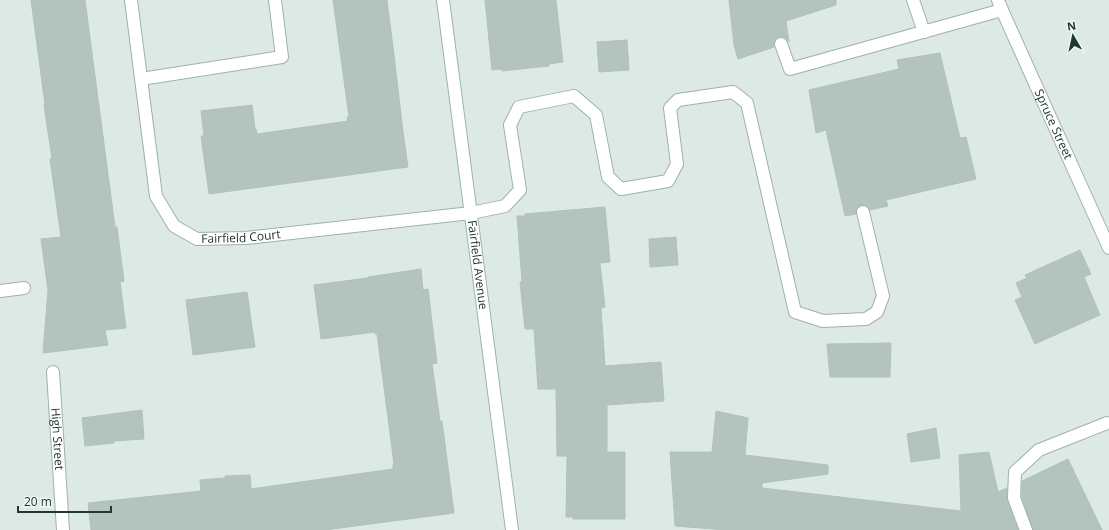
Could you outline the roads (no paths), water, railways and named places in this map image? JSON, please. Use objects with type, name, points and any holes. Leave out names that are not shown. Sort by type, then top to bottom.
[{"type":"street","name":"Fairfield Court","points":[[131,0],[156,196],[174,226],[197,239],[246,238],[471,213],[506,206],[520,190],[510,124],[519,107],[574,96],[596,115],[608,177],[621,189],[668,181],[677,164],[670,108],[678,100],[733,92],[747,103],[795,312],[823,321],[866,320],[877,312],[883,296],[863,212]]},
{"type":"street","points":[[141,78],[282,57],[275,0]]},
{"type":"street","name":"Fairfield Avenue","points":[[443,0],[512,530]]},
{"type":"street","points":[[913,0],[924,32]]},
{"type":"street","points":[[781,44],[790,69],[924,32],[1000,5]]},
{"type":"street","name":"Spruce Street","points":[[1000,5],[1109,248]]},
{"type":"street","points":[[0,291],[24,288]]},
{"type":"street","name":"High Street","points":[[53,372],[63,530]]},
{"type":"street","points":[[1026,530],[1014,498],[1015,472],[1039,450],[1108,425]]}]
